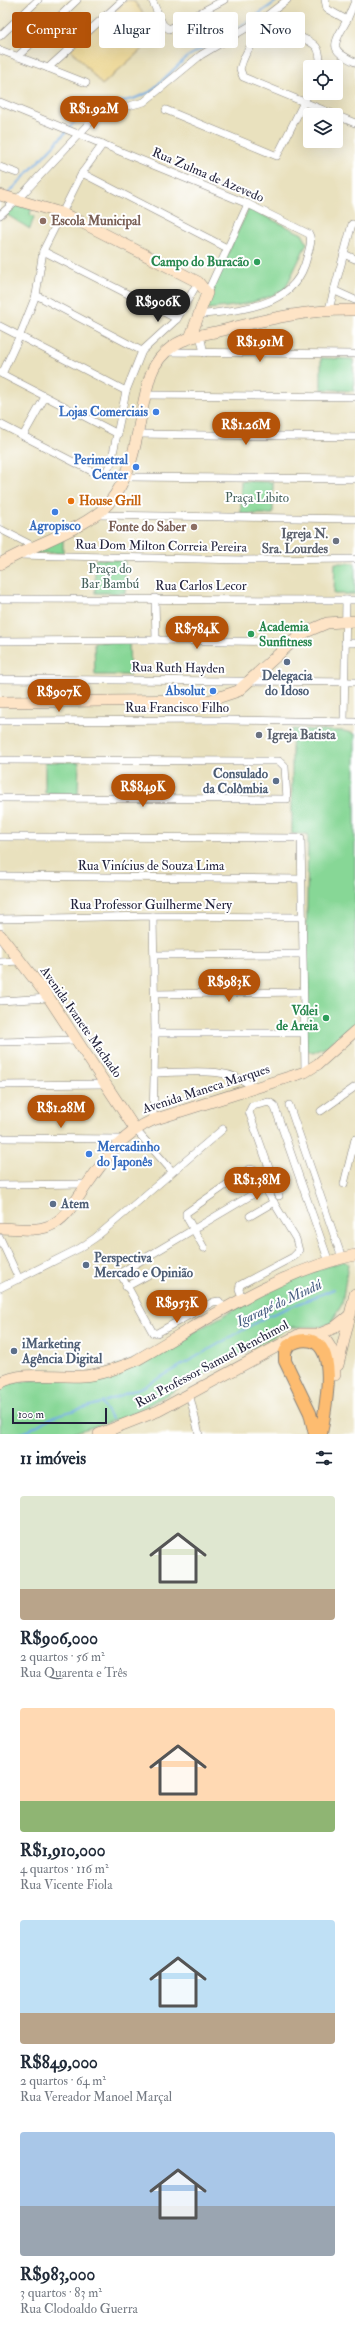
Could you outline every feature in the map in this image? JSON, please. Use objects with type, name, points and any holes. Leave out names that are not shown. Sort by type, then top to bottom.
[{"type":"main road","points":[[315,1434],[310,1413],[285,1361],[285,1352],[288,1346],[304,1340],[314,1342],[321,1347],[326,1360],[327,1388],[321,1434]]},
{"type":"main road","points":[[325,1420],[330,1434]]},
{"type":"street","points":[[0,36],[38,0]]},
{"type":"street","points":[[16,57],[77,0]]},
{"type":"street","points":[[48,68],[123,0]]},
{"type":"street","points":[[152,0],[163,25],[173,29],[224,0]]},
{"type":"street","points":[[0,215],[9,198],[76,133],[101,114],[137,105],[148,100],[201,55],[265,17],[287,0]]},
{"type":"street","points":[[325,0],[327,9],[347,20]]},
{"type":"street","points":[[355,2],[337,38],[336,48],[338,54],[355,62]]},
{"type":"street","points":[[320,60],[320,54],[314,44],[280,29],[268,31],[252,43],[240,69],[242,76],[355,123]]},
{"type":"street","points":[[0,50],[86,83]]},
{"type":"street","name":"Rua Zulma de Azevedo","points":[[0,102],[248,204],[305,230],[311,237],[311,242],[300,277],[292,288],[281,296],[266,304],[249,308],[198,315]]},
{"type":"street","points":[[166,110],[277,156],[304,102]]},
{"type":"street","points":[[103,144],[82,173],[43,251],[36,295],[20,335],[1,374],[118,434]]},
{"type":"street","points":[[0,167],[17,173]]},
{"type":"street","points":[[82,173],[227,248]]},
{"type":"street","points":[[9,198],[61,213],[198,282],[207,293]]},
{"type":"street","points":[[204,353],[195,337],[198,315],[248,204]]},
{"type":"street","points":[[329,309],[352,224]]},
{"type":"street","points":[[43,251],[177,319]]},
{"type":"street","points":[[344,254],[355,259]]},
{"type":"street","points":[[0,424],[97,474],[101,475],[108,472],[118,434],[126,391],[142,351],[177,319],[198,282]]},
{"type":"street","points":[[333,290],[355,300]]},
{"type":"street","points":[[36,295],[142,351]]},
{"type":"street","points":[[0,564],[14,555],[97,515],[114,496],[126,477],[138,434],[152,373],[166,352],[195,337],[290,314],[329,309],[355,310]]},
{"type":"street","points":[[0,326],[126,391]]},
{"type":"street","points":[[166,352],[355,354]]},
{"type":"street","points":[[146,395],[355,397]]},
{"type":"street","points":[[23,436],[45,397]]},
{"type":"street","points":[[138,434],[355,437]]},
{"type":"street","points":[[126,477],[355,479]]},
{"type":"street","points":[[97,515],[355,519]]},
{"type":"street","points":[[0,529],[33,546]]},
{"type":"street","name":"Rua Dom Milton Correia Pereira","points":[[14,555],[243,560],[355,560]]},
{"type":"street","points":[[155,598],[156,640]]},
{"type":"street","name":"Rua Carlos Lecor","points":[[0,599],[155,598],[355,600]]},
{"type":"street","points":[[344,722],[345,643],[350,621],[346,600]]},
{"type":"street","points":[[0,702],[197,702],[232,693],[250,681],[292,642],[315,627],[350,621]]},
{"type":"street","points":[[0,641],[156,640],[292,642]]},
{"type":"street","points":[[345,643],[355,643]]},
{"type":"street","name":"Rua Ruth Hayden","points":[[0,679],[355,682]]},
{"type":"street","name":"Rua Francisco Filho","points":[[0,721],[250,720],[355,723]]},
{"type":"street","points":[[0,760],[279,761],[285,767],[287,799],[0,798]]},
{"type":"street","points":[[0,837],[301,838],[302,992],[305,1072]]},
{"type":"street","name":"Rua Vinícius de Souza Lima","points":[[0,876],[302,879]]},
{"type":"street","points":[[152,1120],[155,1033],[153,916]]},
{"type":"street","name":"Rua Professor Guilherme Nery","points":[[0,919],[153,916],[302,917]]},
{"type":"street","name":"Avenida Ivanete Machado","points":[[0,934],[49,998],[107,1084],[135,1129]]},
{"type":"street","points":[[154,955],[302,954]]},
{"type":"street","points":[[0,962],[22,961]]},
{"type":"street","points":[[155,994],[302,992]]},
{"type":"street","points":[[0,1001],[49,998]]},
{"type":"street","name":"Avenida Maneca Marques","points":[[0,1228],[48,1226],[65,1214],[122,1140],[135,1129],[152,1120],[305,1072],[318,1064],[355,1031]]},
{"type":"street","points":[[155,1033],[303,1034]]},
{"type":"street","points":[[0,1042],[78,1040]]},
{"type":"street","points":[[154,1073],[217,1073],[239,1078],[252,1088]]},
{"type":"street","points":[[0,1085],[107,1084]]},
{"type":"street","points":[[321,1111],[355,1087]]},
{"type":"street","points":[[279,1196],[249,1112],[252,1106],[269,1102],[274,1105],[330,1262]]},
{"type":"street","points":[[289,1105],[342,1258]]},
{"type":"street","points":[[135,1129],[172,1171]]},
{"type":"street","points":[[0,1288],[80,1248],[95,1238],[223,1129]]},
{"type":"street","points":[[0,1138],[122,1140]]},
{"type":"street","points":[[344,1184],[355,1139]]},
{"type":"street","points":[[204,1248],[186,1216],[186,1213],[249,1169],[254,1170],[296,1239],[299,1251],[293,1257],[240,1285],[239,1290],[243,1300]]},
{"type":"street","points":[[0,1185],[87,1184]]},
{"type":"street","points":[[225,1310],[219,1301],[213,1302],[157,1333],[153,1333],[120,1276],[121,1271],[265,1187]]},
{"type":"street","points":[[250,1216],[274,1202]]},
{"type":"street","points":[[0,1238],[19,1279]]},
{"type":"street","points":[[0,1383],[14,1378],[82,1376],[121,1367],[135,1362],[225,1310],[286,1278],[342,1258],[355,1255]]},
{"type":"street","points":[[126,1287],[152,1273]]},
{"type":"street","points":[[321,1434],[354,1297]]},
{"type":"street","points":[[335,1375],[333,1350],[319,1334],[334,1328],[350,1315]]},
{"type":"street","name":"Rua Professor Samuel Benchimol","points":[[99,1434],[158,1411],[290,1338],[304,1333],[319,1334]]},
{"type":"street","points":[[189,1393],[199,1434]]},
{"type":"green space","points":[[13,205],[32,208],[30,214],[34,217],[30,229],[4,213]]},
{"type":"green space","points":[[248,210],[252,210],[302,234],[307,243],[285,289],[266,298],[247,304],[206,309],[204,305]]},
{"type":"green space","points":[[321,358],[353,359],[354,391],[321,389]]},
{"type":"green space","name":"Praça Libito","points":[[241,481],[273,482],[273,514],[241,514]]},
{"type":"green space","points":[[63,535],[63,553],[22,553]]},
{"type":"green space","name":"Praça do Bar Bambú","points":[[95,559],[125,560],[125,593],[95,593]]},
{"type":"green space","points":[[335,563],[355,563],[355,594],[334,594]]},
{"type":"green space","points":[[94,642],[129,642],[130,675],[95,675]]},
{"type":"green space","points":[[292,729],[344,731],[355,734],[355,1024],[326,1047],[313,1053],[305,1049],[308,834],[292,834]]},
{"type":"green space","points":[[45,762],[79,762],[78,794],[45,793]]},
{"type":"green space","points":[[344,1261],[348,1264],[342,1304],[331,1323],[320,1327],[291,1327],[126,1417],[69,1434],[0,1434],[0,1386],[8,1383],[33,1380],[82,1379],[166,1347],[292,1278]]},
{"type":"sand","points":[[127,0],[133,0],[142,12],[113,12]]},
{"type":"sand","points":[[99,24],[99,48],[143,48],[102,85],[70,48],[91,48],[91,30]]},
{"type":"waterway","points":[[69,128],[80,117],[98,106],[133,99],[150,92],[187,57],[249,21],[278,0]]},
{"type":"waterway","points":[[8,194],[66,132]]},
{"type":"waterway","name":"Igarapé do Mindú","points":[[16,1434],[25,1432],[54,1416],[101,1403],[145,1386],[266,1317],[334,1289]]},
{"type":"waterway","points":[[101,1403],[112,1419]]},
{"type":"place","name":"Escola Municipal","points":[[43,221]]},
{"type":"place","name":"Campo do Buracão","points":[[257,262]]},
{"type":"place","name":"Lojas Comerciais","points":[[156,412]]},
{"type":"place","name":"Perimetral Center","points":[[136,467]]},
{"type":"place","name":"House Grill","points":[[71,501]]},
{"type":"place","name":"Agropisco","points":[[55,512]]},
{"type":"place","name":"Fonte do Saber","points":[[194,527]]},
{"type":"place","name":"Igreja N. Sra. Lourdes","points":[[336,541]]},
{"type":"place","name":"Academia Sunfitness","points":[[251,634]]},
{"type":"place","name":"Delegacia do Idoso","points":[[287,662]]},
{"type":"place","name":"Absolut","points":[[213,691]]},
{"type":"place","name":"Igreja Batista","points":[[259,735]]},
{"type":"place","name":"Consulado da Colômbia","points":[[276,781]]},
{"type":"place","name":"Vólei de Areia","points":[[326,1018]]},
{"type":"place","name":"Mercadinho do Japonês","points":[[89,1154]]},
{"type":"place","name":"Atem","points":[[53,1204]]},
{"type":"place","name":"Perspectiva Mercado e Opinião","points":[[86,1265]]},
{"type":"place","name":"iMarketing Agência Digital","points":[[14,1351]]}]
